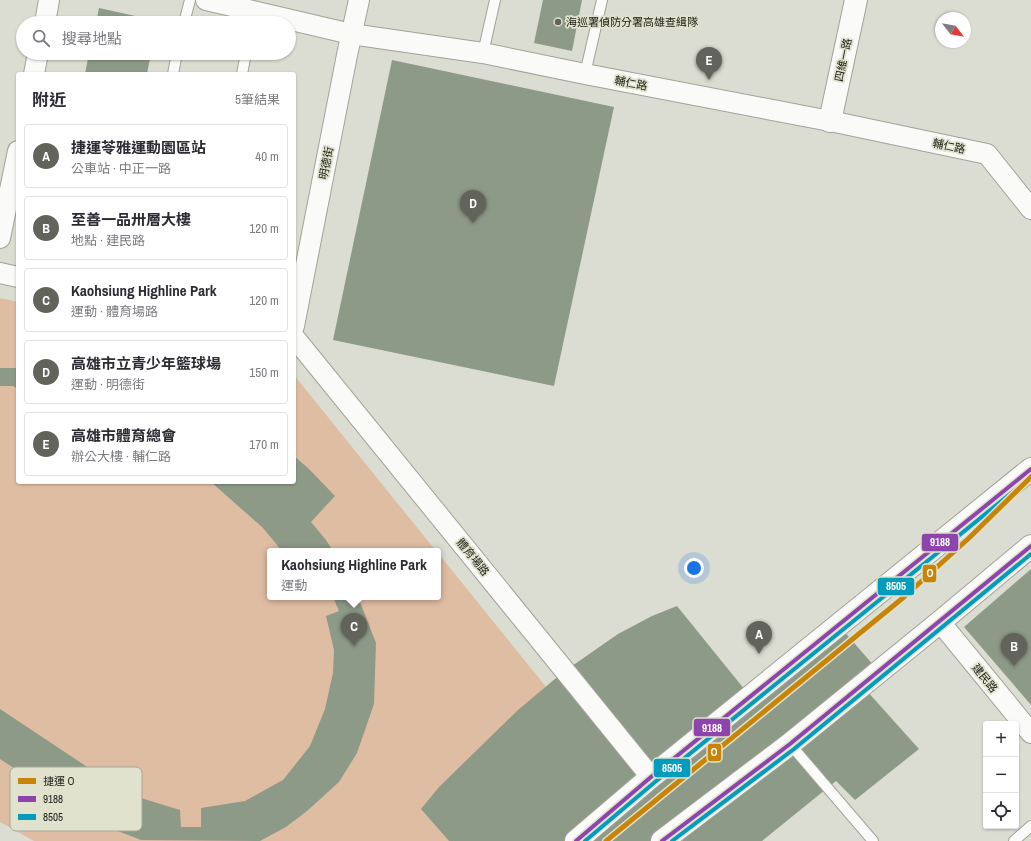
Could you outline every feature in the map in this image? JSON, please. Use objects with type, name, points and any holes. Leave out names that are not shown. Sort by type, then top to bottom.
[{"type":"street","points":[[46,16],[49,0]]},
{"type":"street","name":"輔仁路","points":[[206,0],[251,16]]},
{"type":"street","name":"明德街","points":[[296,316],[358,0]]},
{"type":"street","name":"四維一路","points":[[830,121],[856,0]]},
{"type":"street","name":"輔仁路","points":[[296,24],[351,34],[483,53],[830,121],[987,154],[1031,209]]},
{"type":"street","points":[[34,72],[37,60]]},
{"type":"street","points":[[0,238],[16,162]]},
{"type":"street","points":[[0,273],[16,277]]},
{"type":"street","name":"體育場路","points":[[296,339],[651,776]]},
{"type":"street","points":[[576,841],[651,776],[1031,469]]},
{"type":"street","points":[[662,841],[790,744],[1031,546]]},
{"type":"street","name":"建民路","points":[[940,622],[1031,733]]},
{"type":"lane","points":[[186,16],[190,0]]},
{"type":"lane","points":[[483,53],[495,0]]},
{"type":"lane","points":[[585,74],[602,0]]},
{"type":"lane","points":[[173,72],[176,60]]},
{"type":"lane","points":[[242,72],[245,60]]},
{"type":"lane","points":[[790,744],[873,841]]},
{"type":"lane","points":[[1014,841],[1031,826]]},
{"type":"shaded area","points":[[0,298],[16,302],[16,484],[296,484],[296,377],[434,548],[267,548],[267,600],[441,600],[441,557],[610,766],[536,841],[34,841],[16,831],[142,831],[142,767],[10,767],[10,828],[0,822]]},
{"type":"building","name":"海巡署偵防分署高雄查緝隊","points":[[543,0],[582,0],[572,51],[534,43]]},
{"type":"building","points":[[99,8],[135,16],[97,16]]},
{"type":"building","points":[[88,60],[150,60],[147,72],[85,72]]},
{"type":"building","points":[[392,60],[614,107],[554,386],[333,340]]},
{"type":"building","points":[[0,368],[16,368],[16,388],[13,386],[0,386]]},
{"type":"building","points":[[296,458],[335,496],[311,522],[331,548],[280,548],[263,528],[213,484],[296,484]]},
{"type":"building","points":[[1031,569],[1031,705],[964,627]]},
{"type":"building","points":[[334,600],[359,600],[376,643],[374,704],[357,753],[339,782],[307,811],[286,827],[260,841],[141,840],[118,831],[142,831],[142,798],[180,810],[181,827],[201,827],[201,808],[245,801],[283,780],[310,746],[325,709],[333,673],[334,650],[326,616],[339,611]]},
{"type":"building","points":[[677,606],[745,690],[842,629],[875,667],[858,681],[919,749],[855,800],[836,781],[762,841],[683,841],[677,835],[670,841],[449,841],[421,809],[439,787],[518,710],[562,673],[618,634],[652,616]]},
{"type":"building","points":[[0,709],[87,767],[12,767],[0,759]]},
{"type":"metro line","name":"O","points":[[606,841],[904,597],[969,538],[1031,477]]},
{"type":"transit line","name":"9188","points":[[576,841],[651,777],[1031,469]]},
{"type":"transit line","name":"8505","points":[[585,841],[655,782],[1031,477]]},
{"type":"transit line","name":"9188","points":[[662,841],[790,744],[1031,546]]},
{"type":"transit line","name":"8505","points":[[672,841],[794,749],[1031,554]]},
{"type":"place","name":"海巡署偵防分署高雄查緝隊","points":[[558,22]]},
{"type":"place","name":"高雄市體育總會","points":[[709,80]]},
{"type":"place","name":"高雄市立青少年籃球場","points":[[473,223]]},
{"type":"place","name":"Kaohsiung Highline Park","points":[[354,646]]},
{"type":"place","name":"捷運苓雅運動園區站","points":[[759,654]]},
{"type":"place","name":"至善一品卅層大樓","points":[[1014,666]]}]
